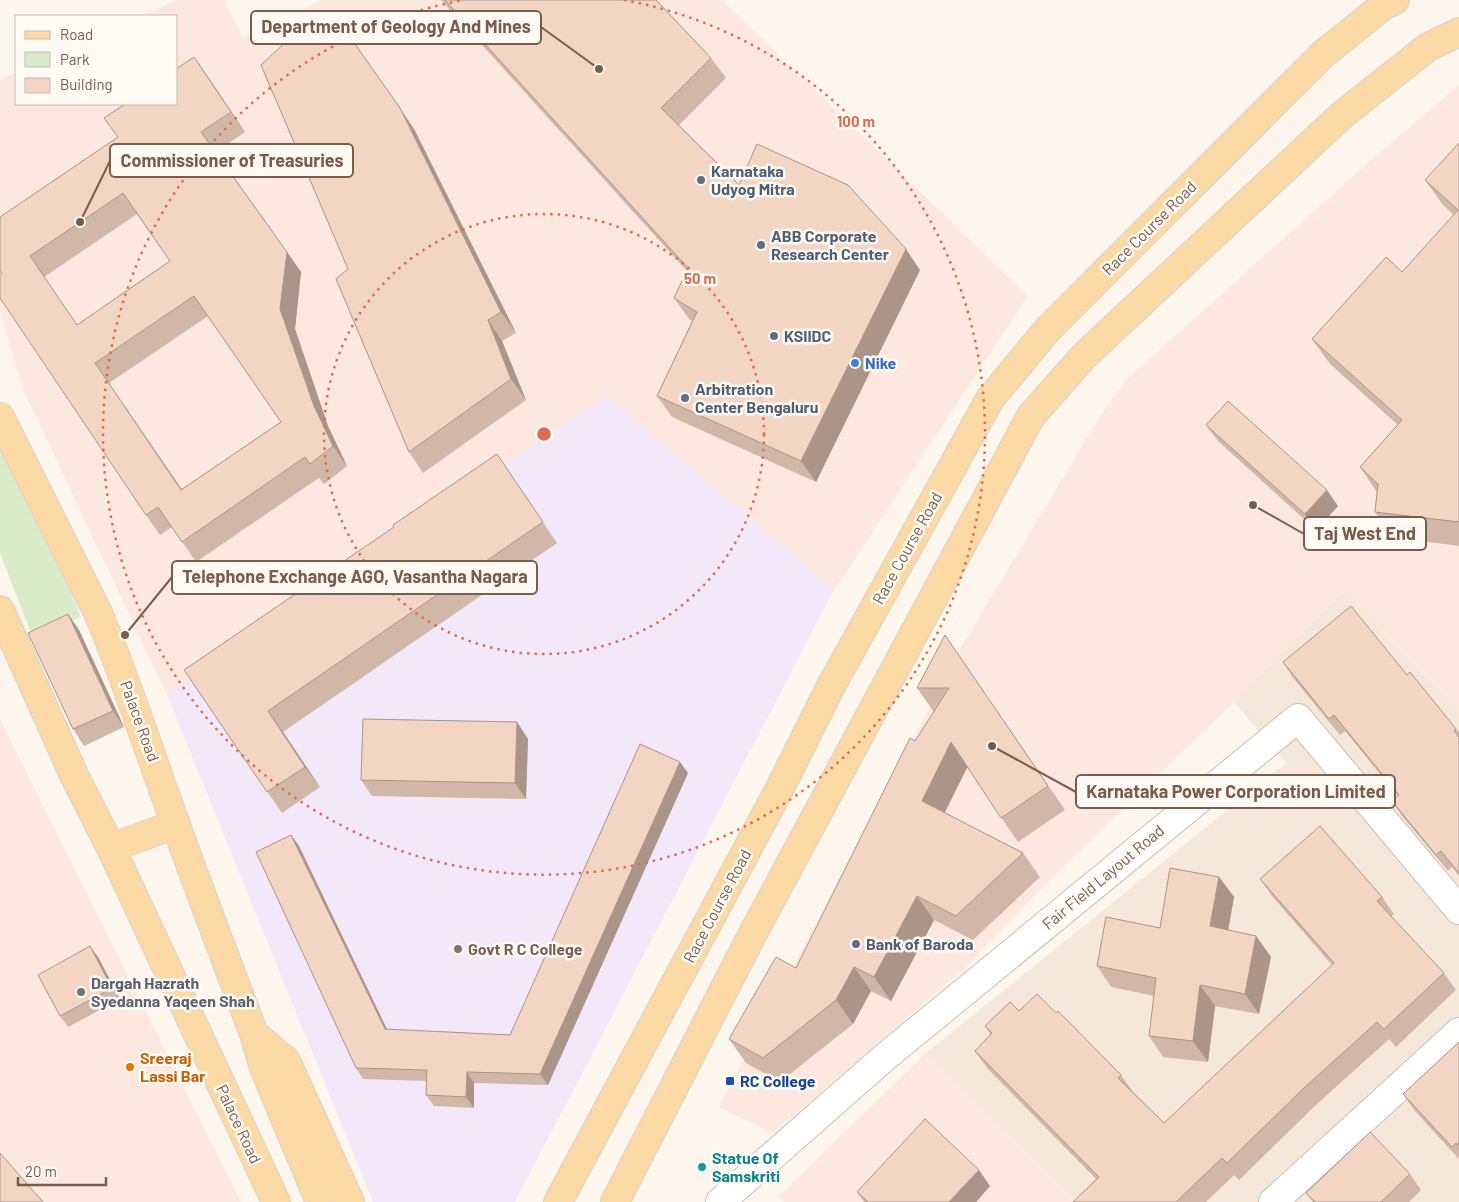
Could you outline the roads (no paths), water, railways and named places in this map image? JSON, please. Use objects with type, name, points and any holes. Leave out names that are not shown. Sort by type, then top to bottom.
[{"type":"main road","name":"Race Course Road","points":[[558,1202],[779,790],[836,677],[990,399],[1048,329],[1322,55],[1383,6],[1395,0]]},
{"type":"main road","points":[[615,1202],[756,928],[1031,416],[1085,355],[1342,115],[1428,47],[1459,32]]},
{"type":"main road","name":"Palace Road","points":[[0,417],[108,637],[131,695],[176,824],[254,1034],[264,1068],[320,1202]]},
{"type":"main road","name":"Palace Road","points":[[0,610],[74,775],[111,848],[276,1202]]},
{"type":"main road","points":[[111,848],[176,824]]},
{"type":"main road","name":"Palace Road","points":[[254,1034],[286,1061],[350,1202]]},
{"type":"street","name":"Fair Field Layout Road","points":[[720,1202],[885,1057],[1298,718],[1459,910]]},
{"type":"street","points":[[1273,1202],[1459,1032]]},
{"type":"place","name":"Department of Geology And Mines","points":[[599,69]]},
{"type":"place","name":"Karnataka Udyog Mitra","points":[[701,180]]},
{"type":"place","name":"Commissioner of Treasuries","points":[[80,222]]},
{"type":"place","name":"ABB Corporate Research Center","points":[[761,245]]},
{"type":"place","name":"KSIIDC","points":[[774,336]]},
{"type":"place","name":"Nike","points":[[855,363]]},
{"type":"place","name":"Arbitration Center Bengaluru","points":[[685,398]]},
{"type":"place","name":"Taj West End","points":[[1253,505]]},
{"type":"place","name":"Telephone Exchange AGO, Vasantha Nagara","points":[[125,635]]},
{"type":"place","name":"Karnataka Power Corporation Limited","points":[[992,746]]},
{"type":"place","name":"Bank of Baroda","points":[[856,944]]},
{"type":"place","name":"Govt R C College","points":[[458,949]]},
{"type":"place","name":"Dargah Hazrath Syedanna Yaqeen Shah","points":[[81,992]]},
{"type":"place","name":"Sreeraj Lassi Bar","points":[[130,1067]]},
{"type":"place","name":"RC College","points":[[730,1081]]},
{"type":"place","name":"Statue Of Samskriti","points":[[702,1167]]}]
